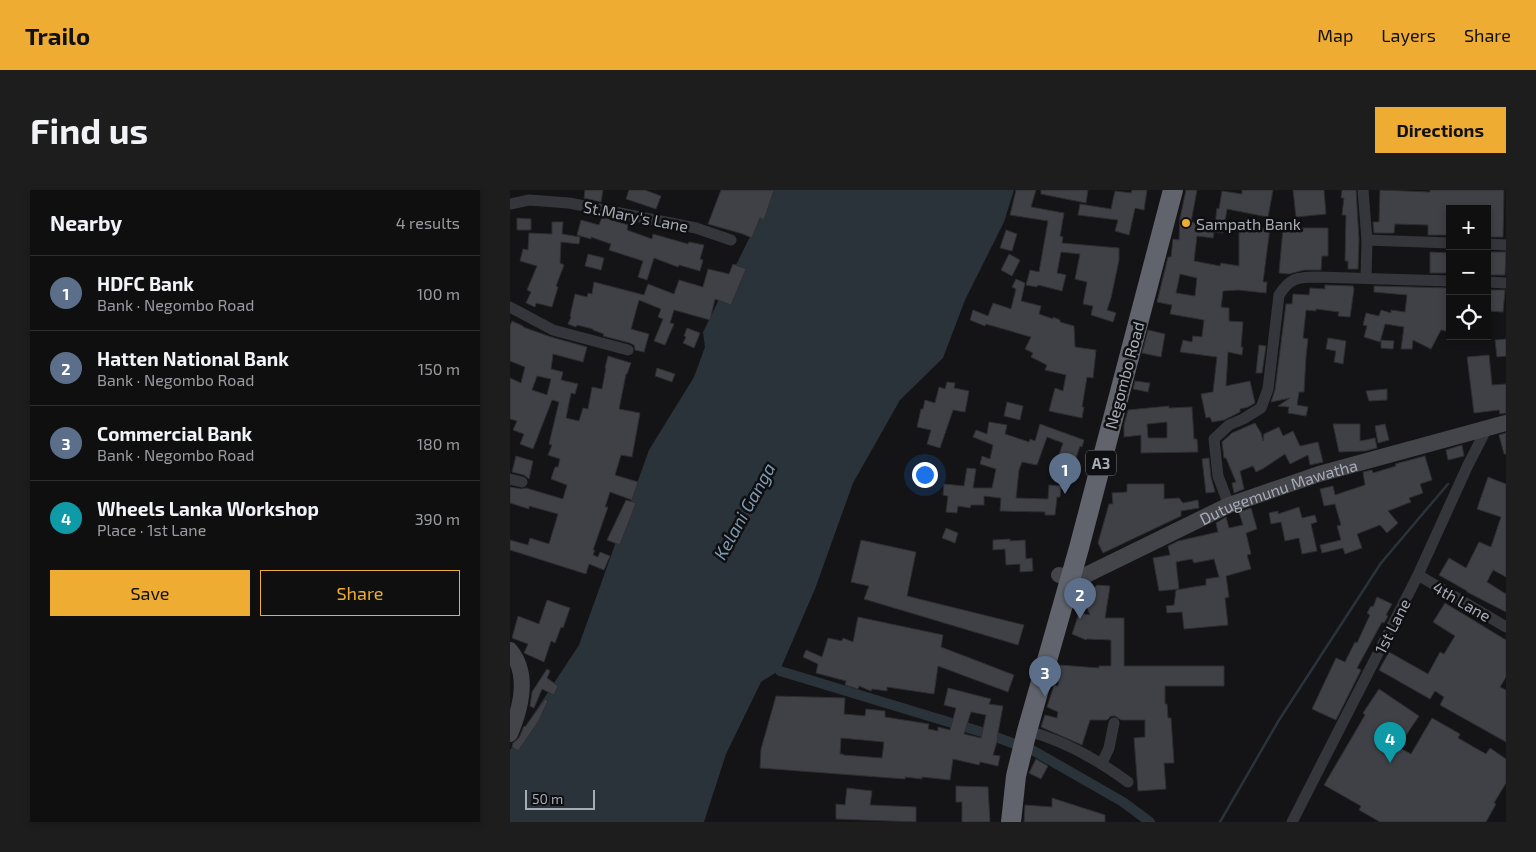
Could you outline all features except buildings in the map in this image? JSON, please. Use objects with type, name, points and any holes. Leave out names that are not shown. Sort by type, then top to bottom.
[{"type":"highway","name":"Negombo Road","points":[[1065,576],[1162,190]]},
{"type":"highway","name":"Negombo Road","points":[[1000,822],[1004,782],[1020,740],[1173,190]]},
{"type":"highway","name":"Negombo Road","points":[[1011,822],[1020,740]]},
{"type":"street","points":[[1363,190],[1366,278]]},
{"type":"street","name":"St.Mary's Lane","points":[[510,204],[529,200],[569,203],[696,228],[731,240]]},
{"type":"street","points":[[1366,240],[1446,243]]},
{"type":"street","points":[[1491,244],[1506,245]]},
{"type":"street","points":[[1229,505],[1218,476],[1214,439],[1229,424],[1243,419],[1261,408],[1268,389],[1279,295],[1286,283],[1302,277],[1446,281]]},
{"type":"street","points":[[1491,282],[1506,283]]},
{"type":"street","points":[[510,307],[553,330],[628,350]]},
{"type":"street","name":"Dutugemunu Mawatha","points":[[1065,576],[1086,575],[1229,505],[1319,474],[1506,422]]},
{"type":"street","name":"1st Lane","points":[[1292,822],[1418,575],[1487,428]]},
{"type":"street","points":[[510,479],[522,482]]},
{"type":"street","name":"4th Lane","points":[[1418,575],[1506,627]]},
{"type":"street","points":[[510,650],[516,657],[523,678],[519,707],[510,734]]},
{"type":"street","points":[[1102,763],[1109,748],[1114,724]]},
{"type":"street","points":[[1020,740],[1043,735],[1102,763],[1128,782]]},
{"type":"water","name":"Kelani Ganga","points":[[773,190],[1014,190],[1004,222],[965,300],[943,358],[900,400],[853,483],[815,589],[780,670],[761,682],[726,754],[704,822],[510,822],[510,750],[579,645],[649,450],[694,377],[705,347],[703,332]]},
{"type":"waterway","points":[[1220,822],[1279,720],[1381,563],[1448,484]]},
{"type":"waterway","points":[[780,671],[985,733],[1034,751],[1123,802],[1150,822]]},
{"type":"place","name":"Sampath Bank","points":[[1186,223]]},
{"type":"place","name":"HDFC Bank","points":[[1065,494]]},
{"type":"place","name":"Hatten National Bank","points":[[1080,619]]},
{"type":"place","name":"Commercial Bank","points":[[1045,697]]},
{"type":"place","name":"Wheels Lanka Workshop","points":[[1390,763]]}]
